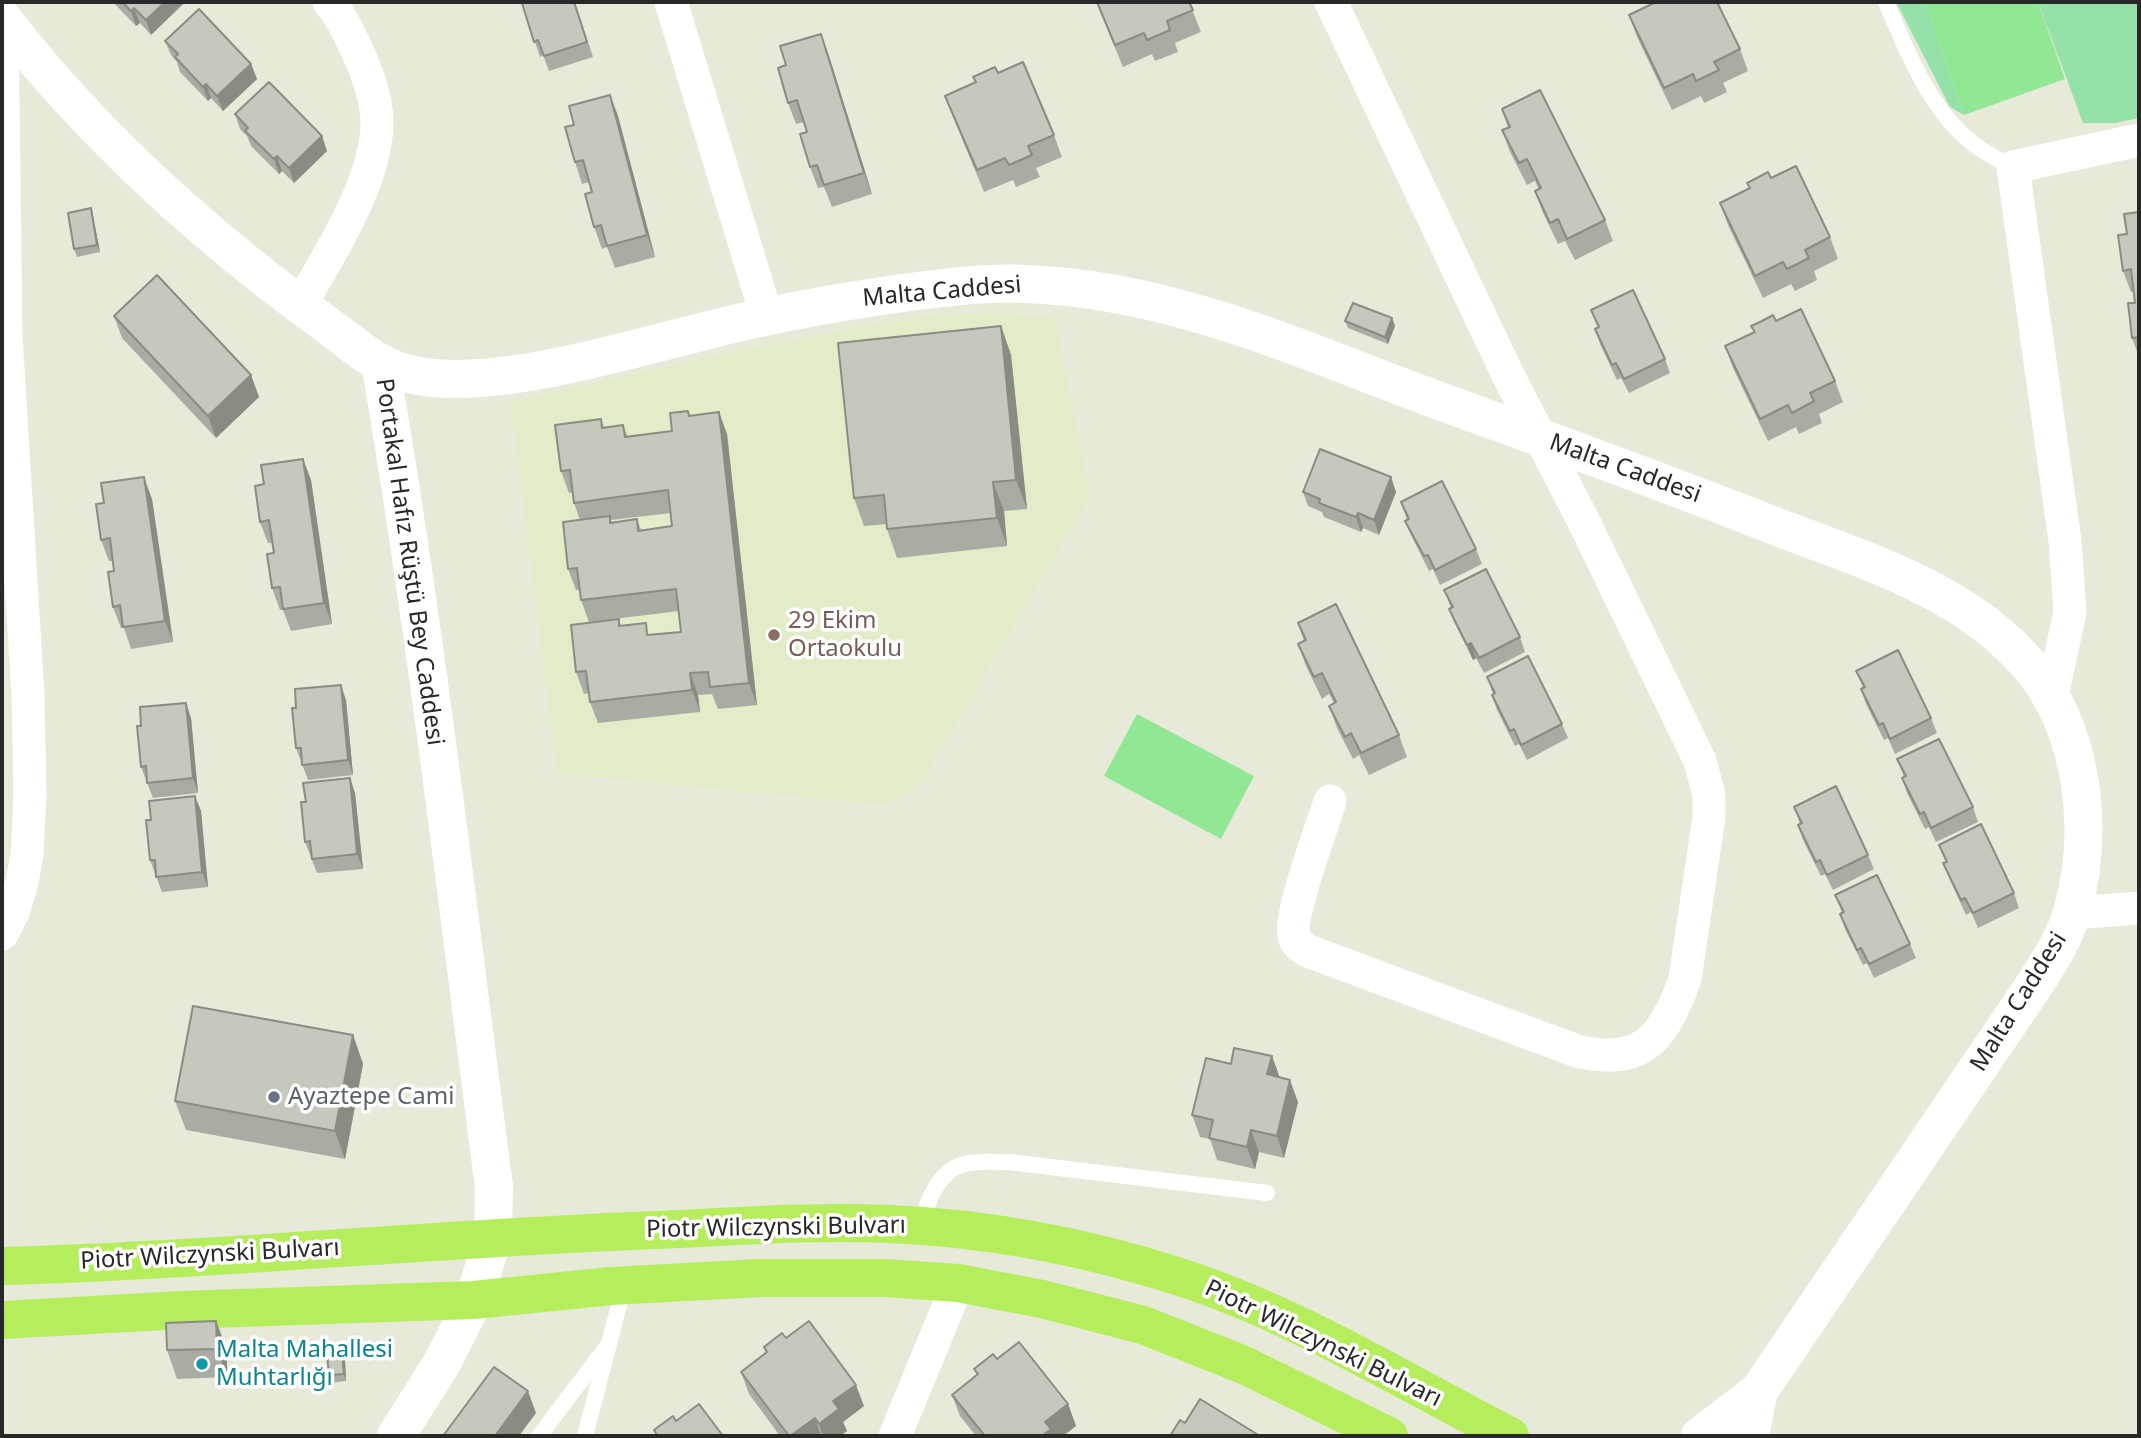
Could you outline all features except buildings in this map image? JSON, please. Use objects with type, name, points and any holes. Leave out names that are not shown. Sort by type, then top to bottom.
[{"type":"main road","name":"Portakal Hafız Rüştü Bey Caddesi","points":[[2,19],[67,98],[166,193],[300,305],[380,362],[444,799],[494,1187],[493,1237],[474,1300],[442,1363],[396,1436]]},
{"type":"main road","name":"Malta Caddesi","points":[[380,362],[399,371],[424,377],[451,380],[483,378],[548,368],[767,317],[881,296],[974,284],[1025,284],[1086,289],[1139,298],[1231,322],[1676,487],[1871,563],[1917,583],[1979,619],[2027,662],[2052,696],[2065,726],[2082,796],[2081,865],[2072,913],[2058,947],[2038,982],[1759,1391],[1700,1436]]},
{"type":"main road","name":"Piotr Wilczynski Bulvarı","points":[[2,1266],[412,1244],[493,1237],[787,1224],[850,1223],[965,1230],[1036,1242],[1181,1277],[1232,1296],[1381,1367],[1510,1436]]},
{"type":"main road","name":"Piotr Wilczynski Bulvarı","points":[[2,1320],[181,1310],[474,1300],[624,1285],[760,1278],[886,1278],[958,1283],[1078,1307],[1143,1325],[1244,1365],[1389,1436]]},
{"type":"main road","name":"Malta Caddesi","points":[[1750,1436],[1759,1391]]},
{"type":"street","points":[[300,305],[335,246],[364,183],[377,131],[377,111],[362,61],[337,11],[329,2]]},
{"type":"street","points":[[671,2],[767,317]]},
{"type":"street","points":[[1330,802],[1294,915],[1294,939],[1300,946],[1550,1042],[1597,1056],[1633,1052],[1646,1045],[1659,1032],[1674,1007],[1685,979],[1709,817],[1706,781],[1700,761],[1508,375],[1331,2]]},
{"type":"street","points":[[2,19],[6,336],[28,695],[16,796],[27,855],[14,910],[2,934]]},
{"type":"street","points":[[2052,696],[2070,612],[2066,541],[2013,167],[2139,140]]},
{"type":"street","points":[[2072,913],[2139,908]]},
{"type":"street","points":[[895,1436],[958,1283]]},
{"type":"lane","points":[[1885,2],[1905,47],[1940,108],[1962,135],[1986,153],[2013,167]]},
{"type":"lane","points":[[922,1226],[925,1207],[938,1184],[954,1169],[967,1163],[1009,1162],[1267,1193]]},
{"type":"lane","points":[[585,1436],[624,1285]]},
{"type":"lane","points":[[539,1436],[610,1343]]},
{"type":"shaded area","name":"29 Ekim Ortaokulu","points":[[996,313],[1055,318],[1090,497],[924,777],[911,792],[885,805],[557,774],[511,402],[728,353],[886,322],[942,314]]},
{"type":"green space","points":[[1896,2],[1925,2],[1964,115],[1950,107]]},
{"type":"green space","points":[[1925,2],[2038,2],[2065,79],[1964,115]]},
{"type":"green space","points":[[2038,2],[2139,2],[2139,118],[2115,123],[2083,123]]},
{"type":"green space","points":[[1137,714],[1254,776],[1221,839],[1104,776]]},
{"type":"place","name":"29 Ekim Ortaokulu","points":[[774,635]]},
{"type":"place","name":"Ayaztepe Cami","points":[[274,1097]]},
{"type":"place","name":"Malta Mahallesi Muhtarlığı","points":[[202,1364]]}]
